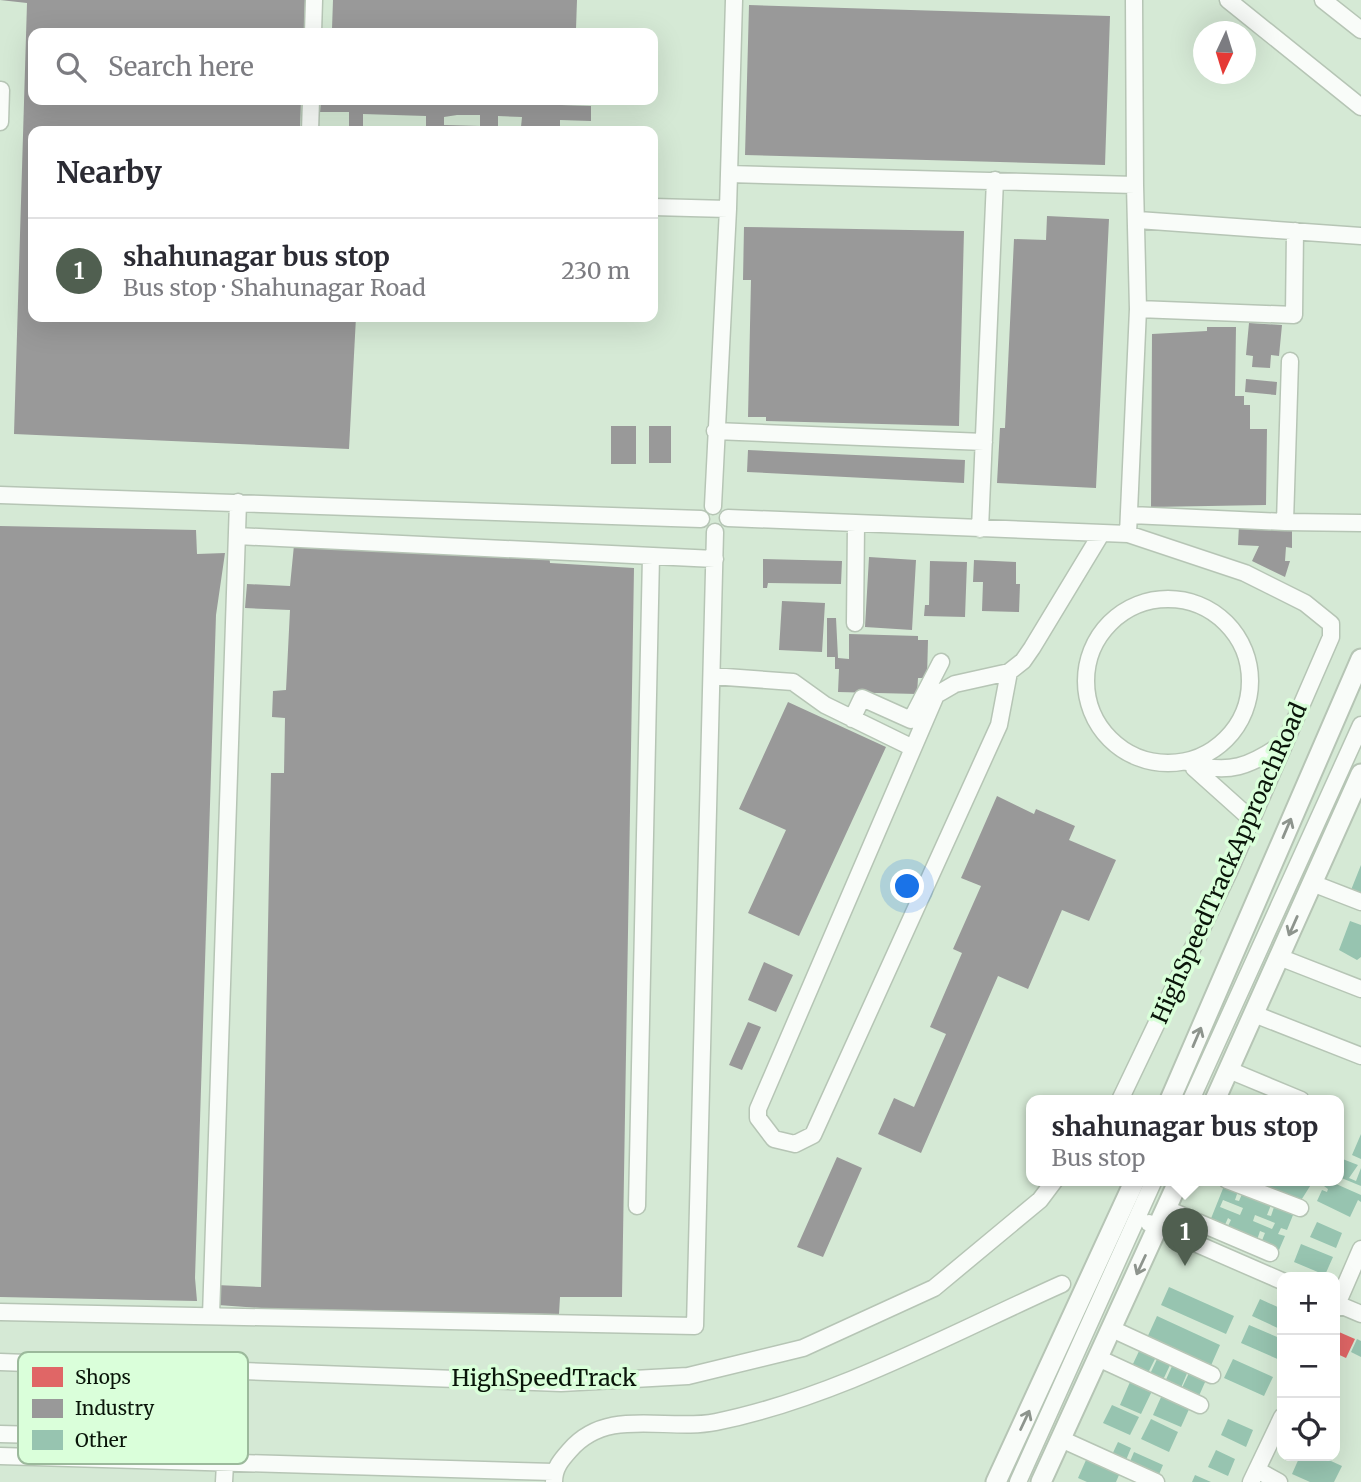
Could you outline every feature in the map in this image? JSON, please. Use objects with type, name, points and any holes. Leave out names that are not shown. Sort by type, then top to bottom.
[{"type":"main road","points":[[1172,1095],[1361,659]]},
{"type":"main road","points":[[1217,1095],[1312,883],[1355,803],[1361,774]]},
{"type":"main road","points":[[996,1482],[1130,1214],[1134,1186]]},
{"type":"main road","points":[[1041,1482],[1177,1186]]},
{"type":"street","points":[[313,28],[314,0]]},
{"type":"street","points":[[713,506],[728,209],[734,0]]},
{"type":"street","points":[[728,518],[1128,534],[1131,515],[1138,309],[1134,0]]},
{"type":"street","points":[[1228,0],[1361,107]]},
{"type":"street","points":[[1323,0],[1361,30]]},
{"type":"street","points":[[0,122],[1,90]]},
{"type":"street","points":[[310,126],[311,105]]},
{"type":"street","points":[[729,174],[1135,185]]},
{"type":"street","points":[[980,529],[995,180]]},
{"type":"street","points":[[658,207],[728,209]]},
{"type":"street","points":[[1138,220],[1361,236]]},
{"type":"street","points":[[1138,309],[1294,315],[1295,231]]},
{"type":"street","points":[[1285,522],[1290,361]]},
{"type":"street","points":[[716,431],[984,442]]},
{"type":"street","points":[[0,495],[701,519]]},
{"type":"street","points":[[211,1316],[238,502]]},
{"type":"street","points":[[713,506],[721,508],[728,518],[722,530],[715,532],[705,529],[701,519],[705,509],[713,506]]},
{"type":"street","points":[[1131,515],[1361,523]]},
{"type":"street","points":[[855,623],[856,524]]},
{"type":"street","points":[[0,1312],[695,1326],[715,532]]},
{"type":"street","points":[[1009,672],[955,684],[936,695],[758,1109],[758,1118],[774,1139],[795,1144],[813,1135],[999,725],[1009,672],[1032,648],[1074,574],[1101,534]]},
{"type":"street","name":"HighSpeedTrackApproachRoad","points":[[1122,1095],[1252,820],[1331,637],[1331,624],[1305,603],[1244,573],[1128,534]]},
{"type":"street","points":[[237,536],[715,559]]},
{"type":"street","points":[[637,1206],[651,556]]},
{"type":"street","points":[[1187,762],[1213,751],[1234,732],[1247,708],[1252,681],[1247,653],[1233,629],[1212,611],[1186,601],[1158,600],[1132,607],[1110,622],[1094,644],[1086,669],[1087,695],[1095,720],[1112,741],[1134,756],[1160,764],[1187,762],[1211,770],[1238,767],[1263,758],[1286,742]]},
{"type":"street","points":[[852,719],[863,698],[911,720],[941,662]]},
{"type":"street","points":[[712,676],[793,682],[825,705],[913,748]]},
{"type":"street","points":[[1193,1095],[1361,724]]},
{"type":"street","points":[[1187,762],[1252,820]]},
{"type":"street","points":[[1312,883],[1361,902]]},
{"type":"street","points":[[1279,957],[1361,989]]},
{"type":"street","points":[[1254,1014],[1361,1056]]},
{"type":"street","points":[[1229,1070],[1289,1095]]},
{"type":"street","name":"HighSpeedTrack","points":[[248,1372],[561,1383],[688,1376],[803,1348],[934,1288],[1040,1200],[1050,1186]]},
{"type":"street","points":[[1018,1482],[1130,1214],[1150,1186]]},
{"type":"street","points":[[1243,1186],[1300,1208]]},
{"type":"street","points":[[1130,1214],[1163,1218],[1270,1253]]},
{"type":"street","points":[[1163,1218],[1277,1278]]},
{"type":"street","points":[[1340,1295],[1361,1250]]},
{"type":"street","points":[[225,1482],[225,1464],[554,1477],[573,1446],[603,1426],[711,1423],[775,1408],[879,1366],[1062,1284]]},
{"type":"street","points":[[1340,1308],[1361,1314]]},
{"type":"street","points":[[1112,1329],[1212,1375]]},
{"type":"street","points":[[1098,1358],[1200,1405]]},
{"type":"street","name":"HighSpeedTrack","points":[[0,1363],[18,1364]]},
{"type":"street","points":[[1277,1428],[1254,1476],[1279,1482]]},
{"type":"street","points":[[0,1434],[18,1434]]},
{"type":"street","points":[[1061,1439],[1156,1482]]},
{"type":"street","points":[[0,1457],[18,1458]]},
{"type":"building: Shops","points":[[1340,1332],[1355,1339],[1346,1358],[1340,1355]]},
{"type":"building: Industry","points":[[0,0],[305,0],[304,28],[28,28],[28,105],[301,105],[300,126],[28,126],[28,322],[356,322],[349,449],[14,434],[27,3]]},
{"type":"building: Industry","points":[[333,0],[577,0],[576,28],[332,28]]},
{"type":"building: Industry","points":[[749,5],[1110,16],[1105,165],[745,155]]},
{"type":"building: Industry","points":[[321,105],[591,106],[591,121],[560,120],[560,126],[521,126],[522,117],[498,116],[498,126],[480,126],[426,126],[426,116],[363,114],[363,126],[349,126],[349,112],[320,112]],"holes":[[[480,115],[480,126],[444,125],[444,117]]]},
{"type":"building: Industry","points":[[1047,216],[1109,219],[1096,488],[997,483],[1000,428],[1005,428],[1014,239],[1046,240]]},
{"type":"building: Industry","points":[[744,227],[964,231],[959,426],[766,421],[766,417],[748,417],[751,280],[743,280]]},
{"type":"building: Industry","points":[[1249,323],[1282,325],[1279,356],[1271,355],[1270,368],[1252,367],[1253,356],[1246,355]]},
{"type":"building: Industry","points":[[1207,327],[1236,327],[1235,396],[1244,396],[1244,405],[1250,405],[1250,429],[1267,429],[1266,505],[1151,507],[1152,334],[1207,331]]},
{"type":"building: Industry","points":[[1246,379],[1277,382],[1276,395],[1245,392]]},
{"type":"building: Industry","points":[[611,426],[636,426],[636,464],[611,464]]},
{"type":"building: Industry","points":[[649,426],[671,426],[671,463],[649,463]]},
{"type":"building: Industry","points":[[748,450],[965,460],[964,483],[747,472]]},
{"type":"building: Industry","points":[[1239,525],[1292,527],[1292,548],[1286,547],[1285,561],[1290,561],[1285,577],[1252,561],[1259,546],[1238,545]]},
{"type":"building: Industry","points":[[0,526],[196,530],[197,554],[225,553],[216,615],[195,1278],[197,1301],[0,1297]]},
{"type":"building: Industry","points":[[294,545],[549,554],[550,563],[634,568],[622,1297],[560,1297],[559,1314],[318,1312],[218,1305],[216,1285],[261,1287],[271,773],[284,773],[285,718],[272,717],[273,691],[286,690],[290,610],[245,608],[247,584],[290,586]]},
{"type":"building: Industry","points":[[869,557],[916,560],[912,630],[865,627]]},
{"type":"building: Industry","points":[[763,559],[842,561],[841,584],[768,583],[767,588],[763,588]]},
{"type":"building: Industry","points":[[974,560],[1016,562],[1016,584],[1020,584],[1019,612],[982,611],[983,582],[973,582]]},
{"type":"building: Industry","points":[[930,561],[967,562],[965,617],[924,616],[925,605],[929,605]]},
{"type":"building: Industry","points":[[782,601],[825,603],[822,652],[779,650]]},
{"type":"building: Industry","points":[[827,618],[836,618],[838,658],[849,659],[849,634],[918,636],[918,640],[928,640],[927,678],[918,678],[917,694],[838,692],[839,669],[835,669],[835,657],[827,657]]},
{"type":"building: Industry","points":[[788,702],[886,747],[799,936],[748,913],[786,830],[739,809]]},
{"type":"building: Industry","points":[[997,796],[1034,814],[1036,809],[1075,826],[1069,840],[1116,860],[1089,921],[1062,910],[1028,989],[998,976],[921,1153],[878,1134],[894,1098],[914,1107],[946,1034],[930,1027],[962,953],[953,949],[981,886],[961,878]]},
{"type":"building: Industry","points":[[764,962],[793,975],[776,1012],[748,1000]]},
{"type":"building: Industry","points":[[748,1022],[761,1027],[742,1070],[729,1065]]},
{"type":"building: Industry","points":[[837,1157],[862,1168],[823,1257],[797,1247]]},
{"type":"building: Other","points":[[1361,865],[1361,894],[1351,890]]},
{"type":"building: Other","points":[[1350,921],[1361,925],[1361,957],[1357,960],[1339,950]]},
{"type":"building: Other","points":[[1361,1134],[1361,1159],[1352,1155]]},
{"type":"building: Other","points":[[1344,1160],[1358,1165],[1349,1178],[1356,1181],[1361,1168],[1361,1186],[1344,1179]]},
{"type":"building: Other","points":[[1224,1186],[1238,1191],[1235,1200],[1239,1201],[1242,1194],[1271,1205],[1267,1215],[1271,1216],[1274,1207],[1293,1215],[1287,1230],[1281,1228],[1278,1234],[1285,1236],[1279,1250],[1261,1243],[1265,1233],[1260,1231],[1257,1240],[1227,1228],[1231,1220],[1228,1218],[1224,1227],[1210,1221]],"holes":[[[1223,1200],[1243,1208],[1240,1215],[1220,1207]],[[1255,1215],[1275,1223],[1272,1229],[1253,1221]]]},
{"type":"building: Other","points":[[1261,1186],[1310,1186],[1300,1202]]},
{"type":"building: Other","points":[[1324,1186],[1341,1186],[1361,1195],[1361,1202],[1358,1200],[1350,1217],[1317,1201],[1322,1190],[1327,1192],[1328,1189]]},
{"type":"building: Other","points":[[1317,1222],[1342,1233],[1336,1248],[1310,1237]]},
{"type":"building: Other","points":[[1301,1244],[1333,1257],[1326,1272],[1318,1272],[1294,1262]]},
{"type":"building: Other","points":[[1169,1287],[1234,1316],[1226,1334],[1161,1305]]},
{"type":"building: Other","points":[[1260,1299],[1277,1307],[1277,1328],[1252,1316]]},
{"type":"building: Other","points":[[1157,1316],[1220,1345],[1209,1370],[1146,1340]]},
{"type":"building: Other","points":[[1249,1325],[1277,1337],[1277,1359],[1241,1343]]},
{"type":"building: Other","points":[[1357,1339],[1361,1341],[1361,1357],[1351,1352]]},
{"type":"building: Other","points":[[1140,1349],[1156,1357],[1148,1373],[1132,1366]]},
{"type":"building: Other","points":[[1158,1357],[1171,1363],[1163,1380],[1150,1374]]},
{"type":"building: Other","points":[[1233,1359],[1273,1377],[1264,1396],[1224,1378]]},
{"type":"building: Other","points":[[1173,1364],[1188,1371],[1180,1390],[1164,1384]]},
{"type":"building: Other","points":[[1189,1373],[1206,1380],[1198,1398],[1181,1390]]},
{"type":"building: Other","points":[[1130,1382],[1152,1391],[1141,1414],[1120,1405]]},
{"type":"building: Other","points":[[1162,1395],[1190,1407],[1181,1427],[1153,1415]]},
{"type":"building: Other","points":[[1112,1405],[1139,1417],[1130,1435],[1103,1423]]},
{"type":"building: Other","points":[[1151,1419],[1178,1432],[1169,1452],[1141,1439]]},
{"type":"building: Other","points":[[1228,1419],[1253,1430],[1246,1447],[1221,1435]]},
{"type":"building: Other","points":[[1118,1442],[1131,1448],[1124,1465],[1110,1459]]},
{"type":"building: Other","points":[[1216,1450],[1235,1459],[1228,1476],[1208,1467]]},
{"type":"building: Other","points":[[1134,1452],[1163,1465],[1157,1479],[1128,1466]]},
{"type":"building: Other","points":[[1086,1460],[1119,1475],[1116,1482],[1087,1482],[1078,1478]]},
{"type":"building: Other","points":[[1298,1461],[1331,1461],[1342,1466],[1334,1482],[1310,1482],[1292,1474]]},
{"type":"building: Other","points":[[1195,1475],[1211,1482],[1192,1482]]},
{"type":"place","name":"shahunagar bus stop","points":[[1185,1266]]}]
